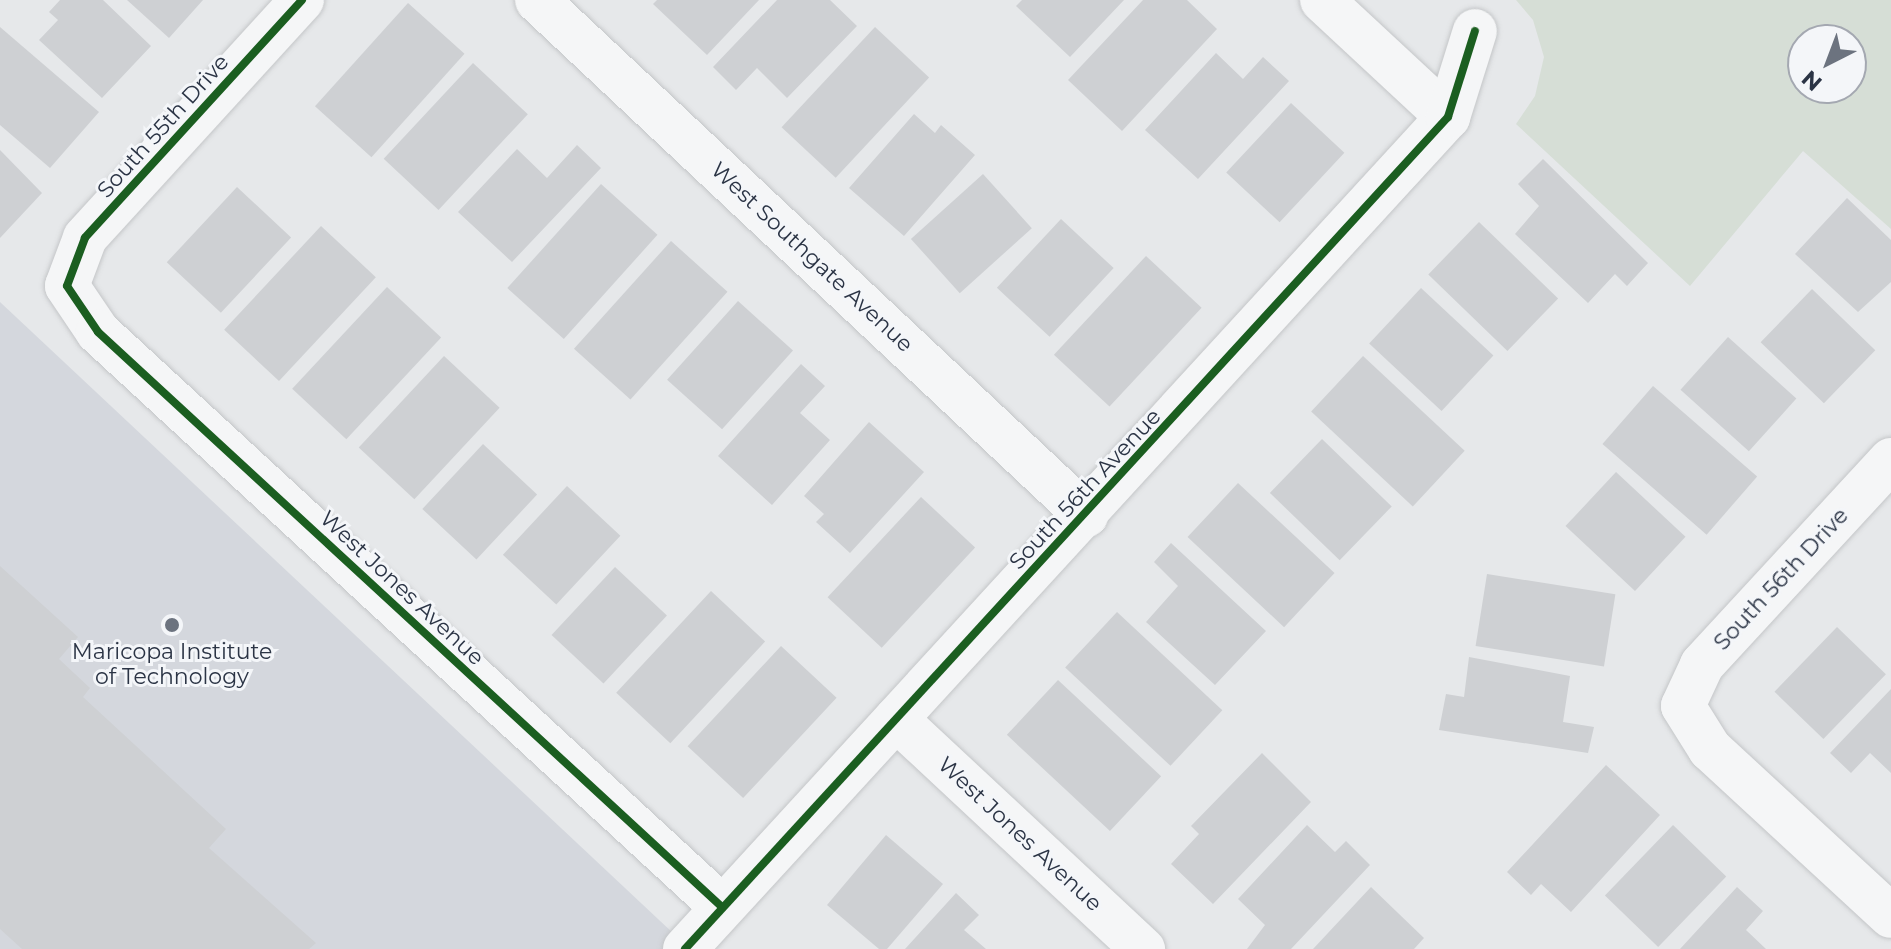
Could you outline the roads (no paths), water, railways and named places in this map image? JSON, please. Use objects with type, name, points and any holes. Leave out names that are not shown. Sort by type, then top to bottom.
[{"type":"street","name":"South 55th Drive","points":[[67,286],[85,238],[302,0]]},
{"type":"street","name":"West Southgate Avenue","points":[[537,0],[1086,515]]},
{"type":"street","points":[[1322,0],[1448,117]]},
{"type":"street","name":"South 56th Avenue","points":[[685,949],[1448,117],[1475,31]]},
{"type":"street","name":"West Jones Avenue","points":[[67,286],[98,332],[722,907]]},
{"type":"street","name":"South 56th Drive","points":[[1891,460],[1702,665],[1683,706],[1710,749],[1891,916]]},
{"type":"street","name":"West Jones Avenue","points":[[896,719],[1143,949]]},
{"type":"place","name":"Maricopa Institute of Technology","points":[[172,625]]}]
